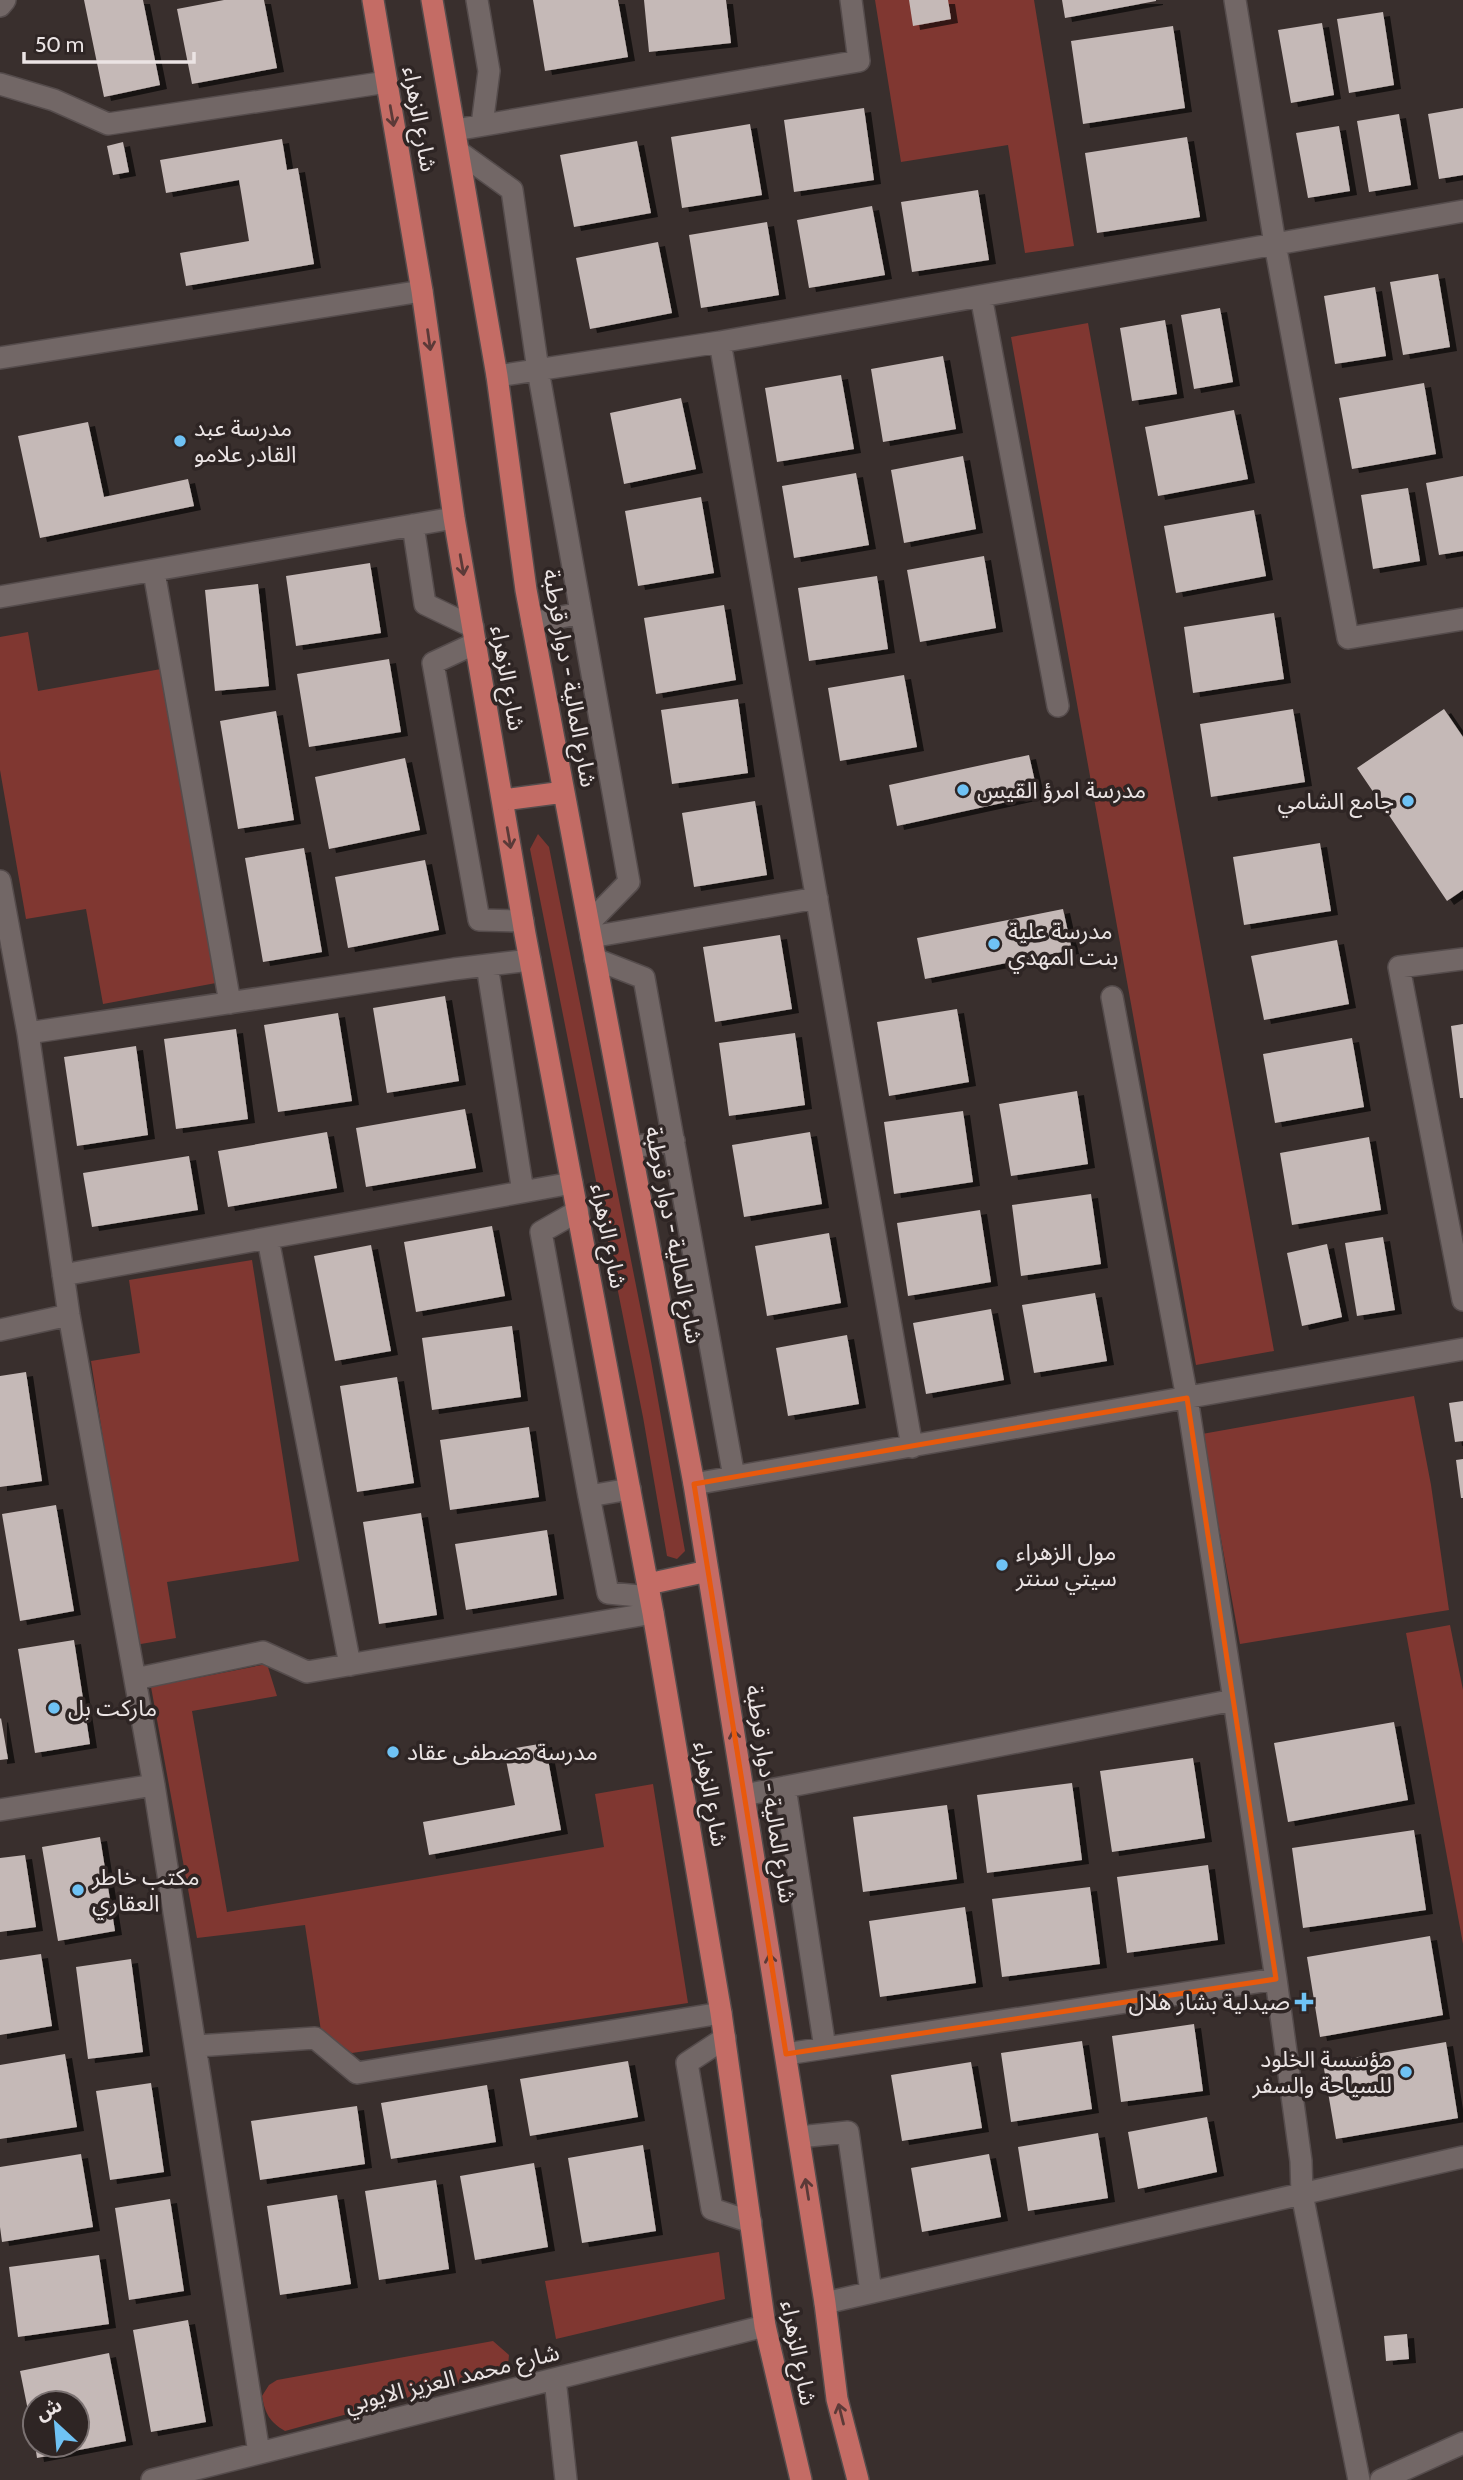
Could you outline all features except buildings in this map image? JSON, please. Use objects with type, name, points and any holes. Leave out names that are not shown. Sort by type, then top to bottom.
[{"type":"main road","name":"شارع الزهراء","points":[[373,0],[422,290],[454,518],[523,921],[650,1598],[721,2013],[765,2326],[801,2480]]},
{"type":"main road","name":"شارع المالية - دوار قرطبة","points":[[432,0],[497,376],[526,590],[694,1484],[825,2303],[837,2399],[858,2480]]},
{"type":"main road","points":[[503,800],[564,792]]},
{"type":"main road","points":[[650,1598],[708,1571]]},
{"type":"street","points":[[0,6],[5,0]]},
{"type":"street","points":[[477,0],[489,71],[482,125]]},
{"type":"street","points":[[456,130],[859,61],[850,0]]},
{"type":"street","points":[[1235,0],[1275,244],[1348,638],[1463,618]]},
{"type":"street","points":[[0,84],[54,100],[108,124],[387,82]]},
{"type":"street","points":[[459,152],[512,190],[538,370],[629,882],[590,930]]},
{"type":"street","points":[[497,376],[720,342],[1463,211]]},
{"type":"street","points":[[0,358],[422,290]]},
{"type":"street","points":[[981,296],[1058,706]]},
{"type":"street","points":[[720,342],[912,1447]]},
{"type":"street","points":[[0,597],[454,518]]},
{"type":"street","points":[[413,525],[425,604],[474,635],[433,663],[479,920],[523,921]]},
{"type":"street","points":[[154,572],[230,1003]]},
{"type":"street","points":[[532,624],[581,613]]},
{"type":"street","points":[[0,881],[28,1033],[69,1315],[154,1785],[259,2453]]},
{"type":"street","points":[[590,930],[817,898]]},
{"type":"street","points":[[595,959],[644,978],[734,1477]]},
{"type":"street","points":[[1463,959],[1399,967],[1463,1300]]},
{"type":"street","points":[[28,1033],[530,960]]},
{"type":"street","points":[[487,965],[523,1192]]},
{"type":"street","points":[[1112,997],[1187,1398],[1276,1979],[1302,2194],[1359,2480]]},
{"type":"street","points":[[631,1147],[674,1141]]},
{"type":"street","points":[[64,1275],[572,1183]]},
{"type":"street","points":[[578,1211],[541,1232],[589,1496],[608,1593],[650,1598]]},
{"type":"street","points":[[268,1239],[350,1665]]},
{"type":"street","points":[[0,1330],[69,1315]]},
{"type":"street","points":[[694,1484],[1463,1349]]},
{"type":"street","points":[[589,1496],[630,1489]]},
{"type":"street","points":[[135,1679],[263,1652],[307,1672],[350,1665],[650,1598]]},
{"type":"street","points":[[744,1795],[1234,1700]]},
{"type":"street","points":[[0,1810],[154,1785]]},
{"type":"street","points":[[785,1787],[825,2048]]},
{"type":"street","points":[[786,2054],[1276,1979]]},
{"type":"street","points":[[197,2046],[316,2038],[357,2073],[721,2013]]},
{"type":"street","points":[[725,2038],[687,2063],[712,2209],[751,2222]]},
{"type":"street","points":[[799,2137],[848,2132],[871,2292]]},
{"type":"street","points":[[825,2303],[1463,2157]]},
{"type":"street","name":"شارع محمد العزيز الايوبي","points":[[152,2480],[765,2326]]},
{"type":"street","points":[[555,2379],[566,2480]]},
{"type":"street","points":[[1381,2480],[1463,2443]]},
{"type":"highlighted area","points":[[1187,1398],[1276,1979],[786,2054],[694,1484]]},
{"type":"shaded area","points":[[875,0],[1034,0],[1074,246],[1025,253],[1008,145],[901,162]]},
{"type":"shaded area","points":[[1088,323],[1274,1351],[1196,1365],[1011,337]]},
{"type":"shaded area","points":[[28,632],[38,691],[161,669],[216,983],[103,1004],[86,909],[26,919],[0,770],[0,637]]},
{"type":"shaded area","points":[[538,834],[549,847],[651,1361],[685,1551],[677,1559],[667,1556],[643,1417],[530,849]]},
{"type":"shaded area","points":[[252,1260],[299,1561],[167,1582],[176,1638],[135,1645],[91,1361],[140,1353],[129,1280]]},
{"type":"shaded area","points":[[1414,1396],[1431,1485],[1449,1610],[1240,1644],[1202,1434]]},
{"type":"shaded area","points":[[1450,1625],[1463,1690],[1463,1944],[1406,1633]]},
{"type":"shaded area","points":[[267,1664],[277,1696],[192,1711],[227,1912],[604,1847],[595,1794],[653,1784],[688,2003],[352,2053],[321,2031],[305,1925],[197,1938],[151,1687]]},
{"type":"shaded area","points":[[719,2252],[725,2299],[556,2339],[545,2281]]},
{"type":"shaded area","points":[[493,2341],[509,2355],[508,2365],[498,2373],[285,2431],[272,2421],[265,2408],[262,2396],[269,2385],[277,2380]]},
{"type":"place","name":"مدرسة عبد القادر علامو","points":[[180,441]]},
{"type":"place","name":"مدرسة امرؤ القيس","points":[[963,790]]},
{"type":"place","name":"جامع الشامي","points":[[1408,801]]},
{"type":"place","name":"مدرسة علية بنت المهدي","points":[[994,944]]},
{"type":"place","name":"مول الزهراء سيتي سنتر","points":[[1002,1565]]},
{"type":"place","name":"ماركت بل","points":[[54,1708]]},
{"type":"place","name":"مدرسة مصطفى عقاد","points":[[393,1752]]},
{"type":"place","name":"مكتب خاطر العقاري","points":[[78,1890]]},
{"type":"place","name":"صيدلية بشار هلال","points":[[1304,2002]]},
{"type":"place","name":"مؤسسة الخلود للسياحة والسفر","points":[[1406,2072]]}]
